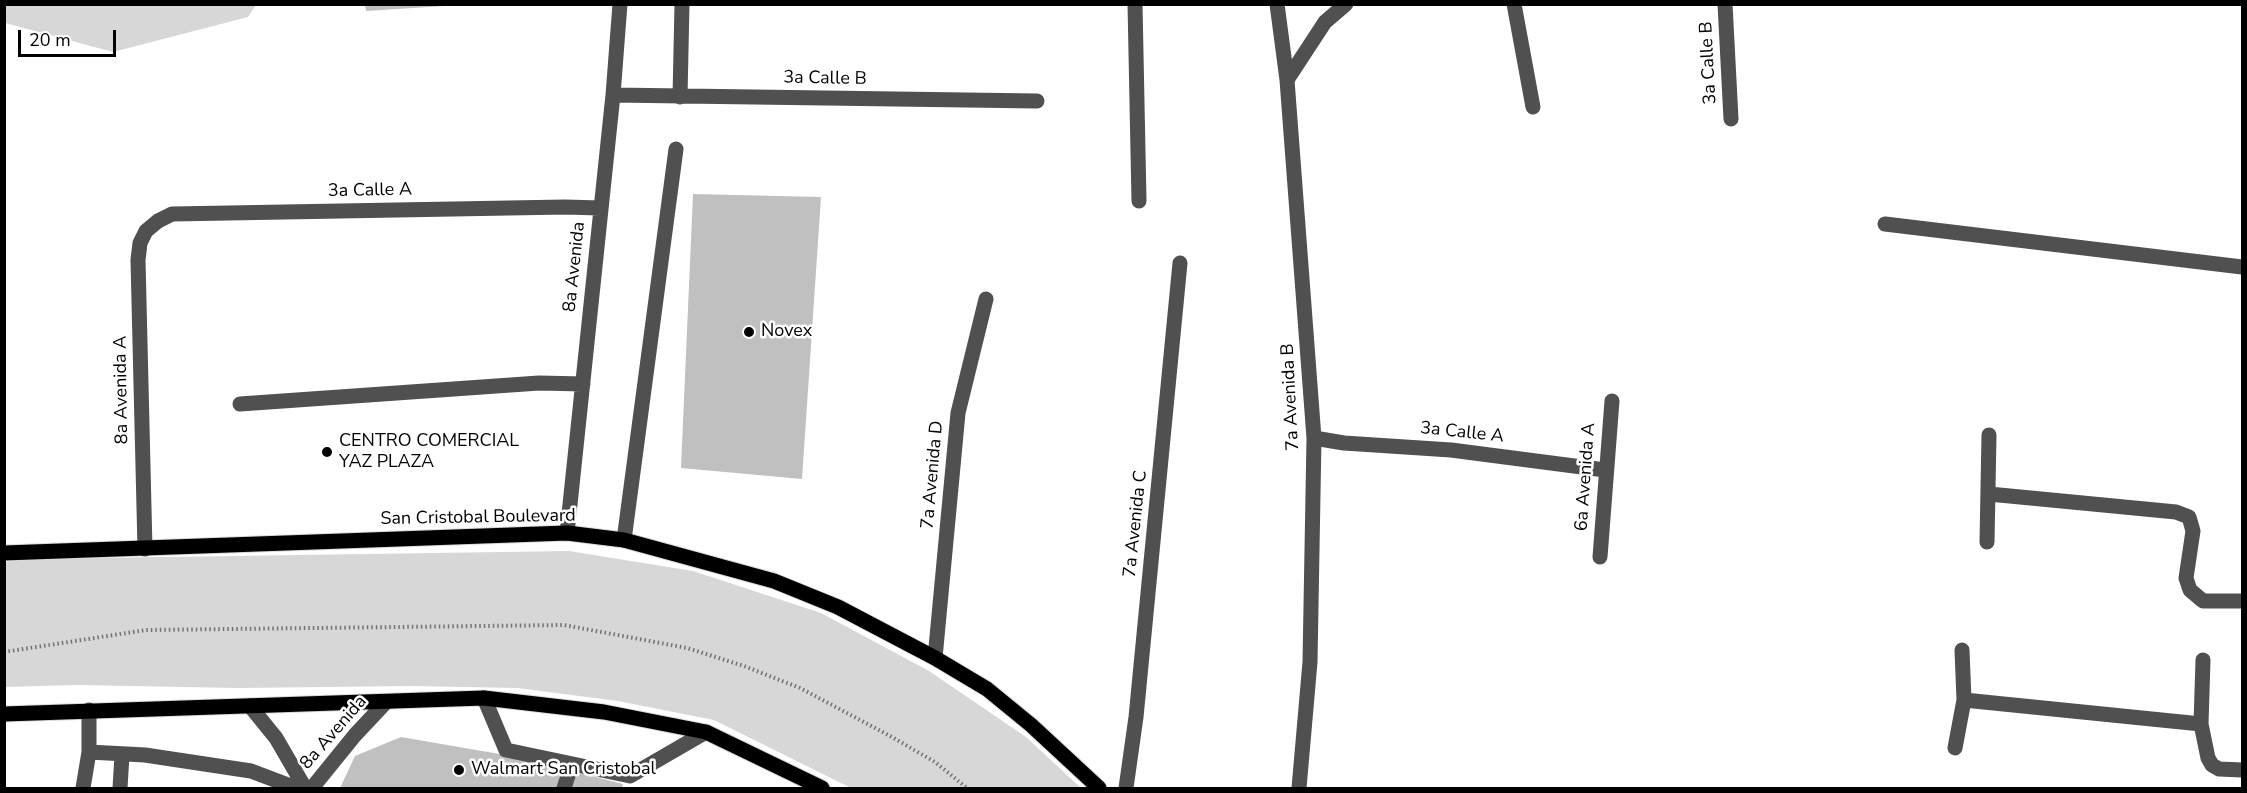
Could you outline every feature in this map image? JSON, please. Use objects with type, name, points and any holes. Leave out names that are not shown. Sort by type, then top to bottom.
[{"type":"main road","name":"San Cristobal Boulevard","points":[[4,553],[567,533],[624,540],[774,581],[838,607],[935,658],[987,689],[1031,725],[1099,789]]},
{"type":"main road","points":[[4,565],[40,552]]},
{"type":"main road","points":[[4,714],[484,698],[604,712],[706,732],[792,772],[822,789]]},
{"type":"street","name":"8a Avenida","points":[[567,533],[613,95],[620,4]]},
{"type":"street","points":[[680,97],[682,4]]},
{"type":"street","points":[[1135,4],[1139,201]]},
{"type":"street","name":"7a Avenida B","points":[[1277,4],[1287,80],[1314,438],[1310,662],[1299,789]]},
{"type":"street","points":[[1287,80],[1324,22],[1346,4]]},
{"type":"street","points":[[1514,4],[1533,107]]},
{"type":"street","name":"3a Calle B","points":[[1725,4],[1731,119]]},
{"type":"street","name":"3a Calle B","points":[[613,95],[1037,101]]},
{"type":"street","points":[[624,540],[676,149]]},
{"type":"street","name":"3a Calle A","points":[[146,231],[172,214],[600,208]]},
{"type":"street","points":[[1885,224],[2242,267]]},
{"type":"street","name":"8a Avenida A","points":[[145,549],[138,260],[140,243],[146,231]]},
{"type":"street","name":"7a Avenida C","points":[[1126,789],[1136,717],[1180,263]]},
{"type":"street","name":"7a Avenida D","points":[[935,658],[958,413],[986,299]]},
{"type":"street","points":[[240,404],[539,383],[583,384]]},
{"type":"street","name":"6a Avenida A","points":[[1600,557],[1612,400]]},
{"type":"street","points":[[1987,542],[1989,435]]},
{"type":"street","name":"3a Calle A","points":[[1314,438],[1344,443],[1451,450],[1605,470]]},
{"type":"street","points":[[1989,494],[2176,512],[2189,517],[2193,531],[2186,578],[2190,590],[2203,601],[2242,601]]},
{"type":"street","points":[[1955,748],[1964,700],[1962,650]]},
{"type":"street","points":[[2203,660],[2201,724],[2208,758],[2212,765],[2219,769],[2242,770]]},
{"type":"street","points":[[484,698],[506,750],[630,776],[706,732]]},
{"type":"street","points":[[1964,700],[2201,724]]},
{"type":"street","name":"8a Avenida","points":[[312,789],[355,735],[386,702]]},
{"type":"street","name":"8a Avenida","points":[[250,706],[276,738],[305,789]]},
{"type":"street","points":[[83,789],[89,752],[88,710]]},
{"type":"street","points":[[89,752],[145,755],[251,771],[296,789]]},
{"type":"street","points":[[120,789],[122,755]]},
{"type":"street","points":[[564,789],[572,764]]},
{"type":"path","points":[[4,651],[146,630],[564,625],[687,648],[744,666],[800,688],[935,762],[967,789]]},
{"type":"shaded area","points":[[4,5],[256,5],[248,17],[113,52],[5,23]]},
{"type":"shaded area","points":[[569,551],[693,571],[821,613],[929,671],[1026,737],[1081,788],[851,788],[714,720],[618,701],[517,688],[412,686],[237,688],[78,685],[5,687],[4,562],[29,559]]},
{"type":"building","points":[[365,4],[444,4],[444,6],[366,11]]},
{"type":"building","name":"Novex","points":[[693,194],[821,197],[802,479],[681,468]]},
{"type":"building","name":"Walmart San Cristobal","points":[[401,737],[517,757],[623,784],[622,788],[340,788],[355,756]]},
{"type":"place","name":"Novex","points":[[749,332]]},
{"type":"place","name":"CENTRO COMERCIAL YAZ PLAZA","points":[[327,452]]},
{"type":"place","name":"Walmart San Cristobal","points":[[459,770]]}]
